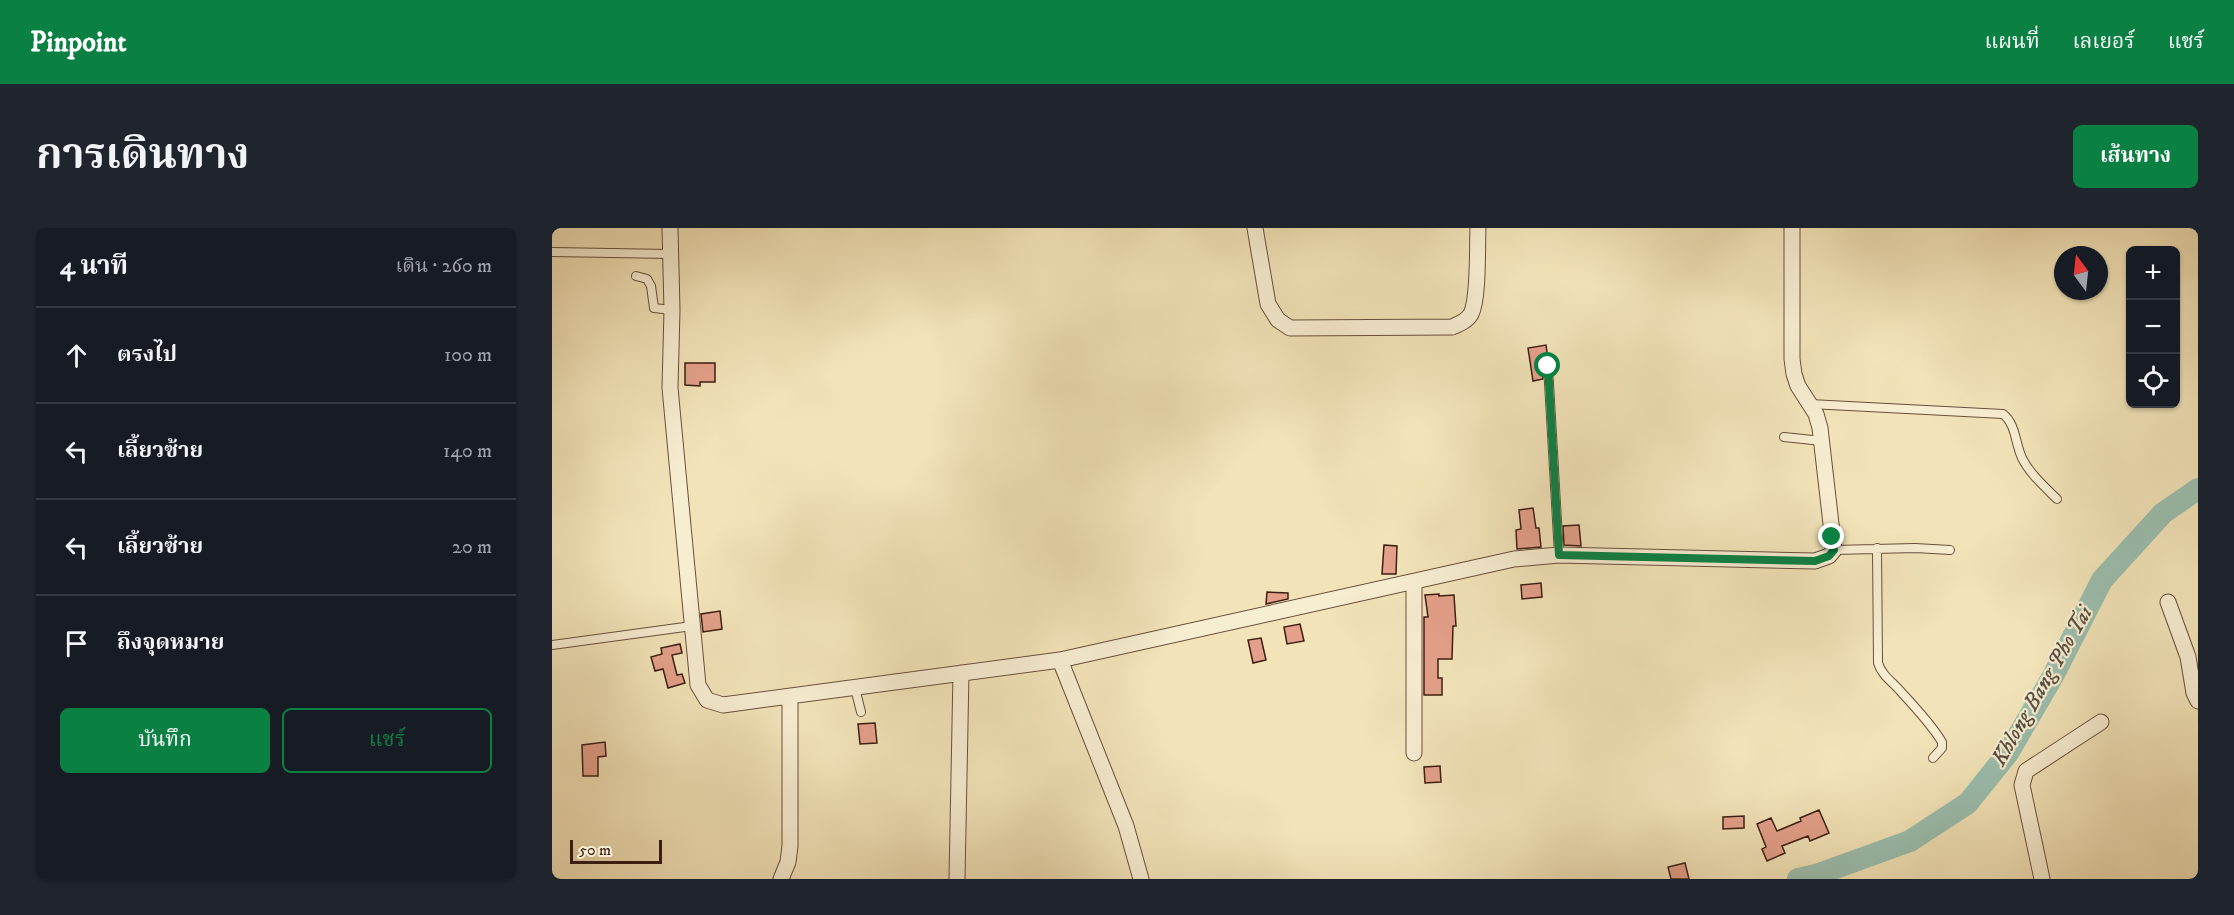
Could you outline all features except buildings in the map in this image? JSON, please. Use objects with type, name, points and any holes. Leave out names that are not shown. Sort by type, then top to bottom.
[{"type":"street","points":[[670,228],[672,310],[670,388],[698,685],[707,700],[723,705],[1060,660],[1514,559],[1559,555],[1815,561],[1829,556],[1834,550],[1822,441],[1818,421],[1798,386],[1792,358],[1792,228]]},
{"type":"street","points":[[1255,228],[1268,304],[1278,320],[1290,328],[1452,327],[1463,322],[1471,314],[1474,301],[1478,228]]},
{"type":"street","points":[[1414,582],[1414,753]]},
{"type":"street","points":[[2168,602],[2188,657],[2194,693],[2198,701]]},
{"type":"street","points":[[1060,660],[1126,826],[1141,879]]},
{"type":"street","points":[[957,879],[961,673]]},
{"type":"street","points":[[781,879],[788,862],[790,846],[790,697]]},
{"type":"street","points":[[2042,879],[2022,785],[2023,778],[2026,771],[2101,722]]},
{"type":"lane","points":[[552,252],[671,254]]},
{"type":"lane","points":[[636,276],[647,279],[651,286],[654,308],[672,310]]},
{"type":"lane","points":[[1548,366],[1559,555]]},
{"type":"lane","points":[[1809,404],[2003,414],[2010,419],[2022,457],[2033,475],[2057,499]]},
{"type":"lane","points":[[1784,437],[1822,441]]},
{"type":"lane","points":[[1834,550],[1876,548],[1950,550]]},
{"type":"lane","points":[[1876,548],[1878,663],[1881,671],[1900,690],[1942,742],[1942,748],[1933,758]]},
{"type":"lane","points":[[552,645],[692,626]]},
{"type":"lane","points":[[855,688],[861,712]]},
{"type":"waterway","name":"Khlong Bang Pho Tai","points":[[1798,879],[1816,875],[1910,841],[1968,803],[2008,753],[2053,676],[2102,580],[2163,513],[2198,489]]},
{"type":"route","points":[[1548,366],[1559,555],[1815,561],[1829,556],[1834,550],[1832,537]]}]
